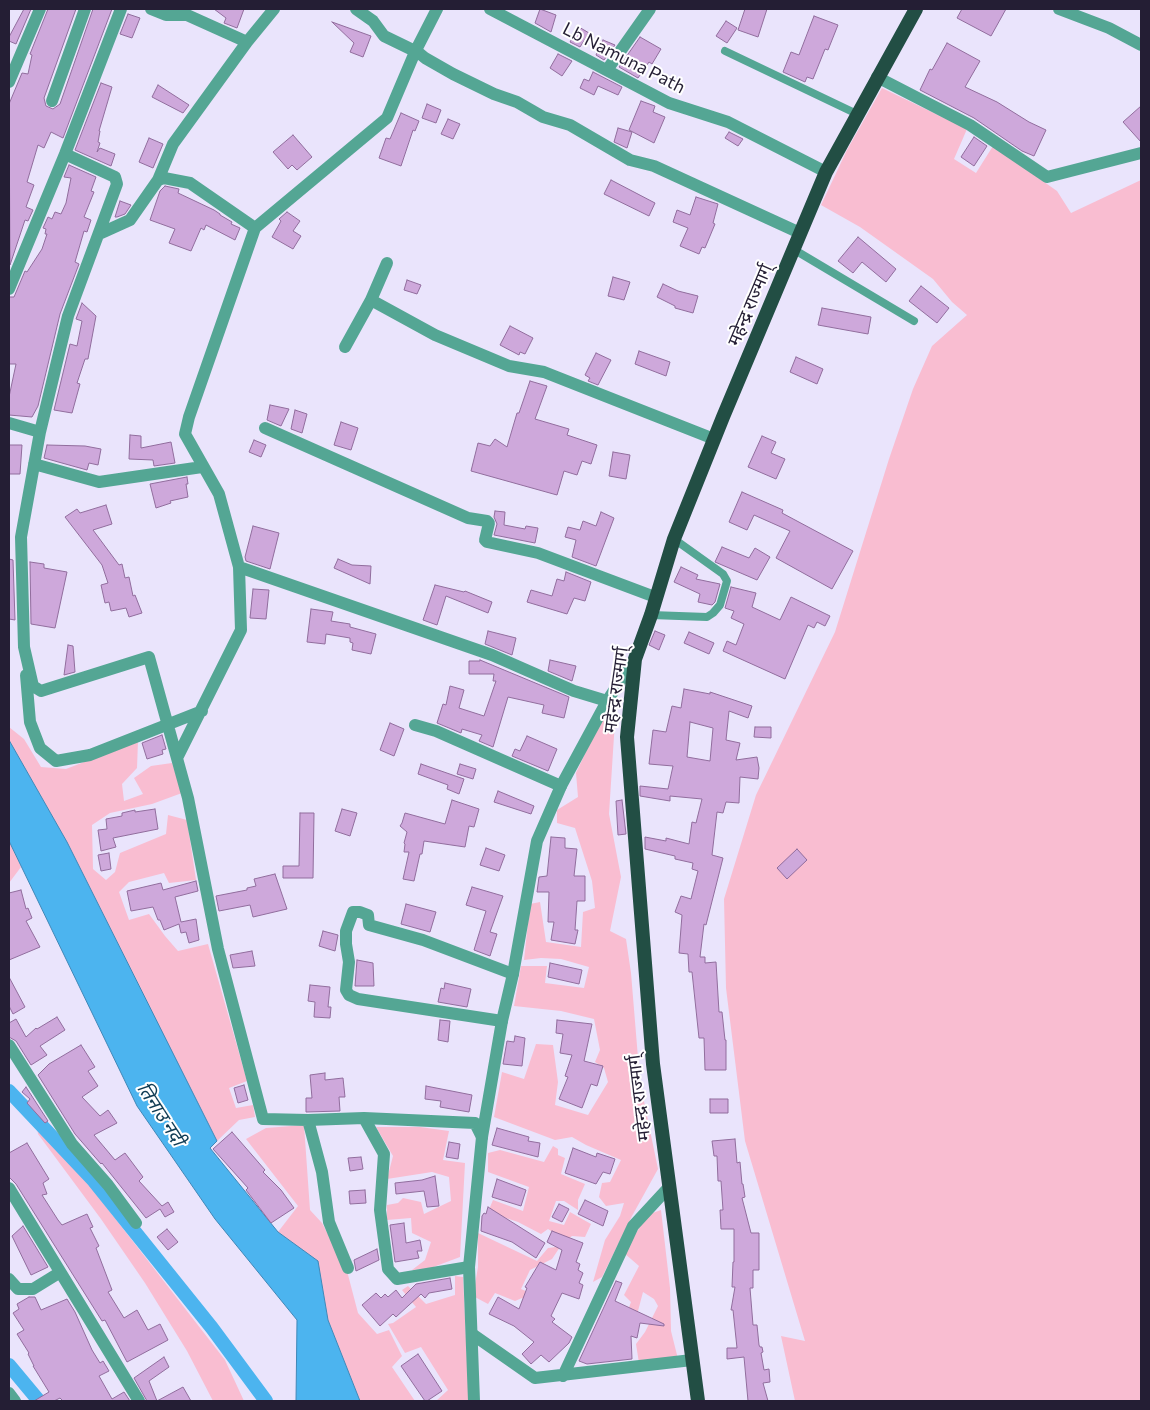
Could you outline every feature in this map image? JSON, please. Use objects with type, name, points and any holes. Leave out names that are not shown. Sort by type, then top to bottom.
[{"type":"highway","name":"महेन्द्र राज्मार्ग्","points":[[698,1401],[653,1064],[627,737],[635,659],[674,539],[826,172],[916,9]]},
{"type":"street","points":[[9,82],[40,9]]},
{"type":"street","points":[[52,101],[85,9]]},
{"type":"street","points":[[10,284],[65,154],[121,9]]},
{"type":"street","points":[[151,9],[166,15],[187,14],[247,42]]},
{"type":"street","points":[[99,234],[130,220],[158,180],[173,144],[247,42],[274,9]]},
{"type":"street","points":[[356,9],[373,22],[384,36],[453,74],[517,102],[543,117],[570,125],[630,160],[654,166],[800,233]]},
{"type":"street","points":[[177,758],[241,630],[238,567],[219,494],[185,434],[189,417],[255,228],[387,118],[437,9]]},
{"type":"street","name":"Lb Namuna Path","points":[[490,9],[669,103],[728,122],[826,172]]},
{"type":"street","points":[[607,70],[650,9]]},
{"type":"street","points":[[1059,9],[1109,28],[1141,44]]},
{"type":"street","points":[[877,77],[970,124],[1046,177],[1141,153]]},
{"type":"street","points":[[65,154],[115,178],[116,184],[68,316],[40,432],[21,537],[24,647],[30,722],[40,748],[56,761],[90,755],[202,711]]},
{"type":"street","points":[[158,180],[164,178],[190,183],[255,228]]},
{"type":"street","points":[[345,347],[387,263]]},
{"type":"street","points":[[370,300],[435,335],[509,366],[544,372],[714,439]]},
{"type":"street","points":[[9,423],[40,432]]},
{"type":"street","points":[[264,428],[468,518],[487,521],[489,523],[485,540],[487,542],[538,553],[655,597]]},
{"type":"street","points":[[34,464],[99,482],[202,467]]},
{"type":"street","points":[[238,567],[492,656],[574,691],[607,701]]},
{"type":"street","points":[[24,647],[33,686],[41,691],[149,657],[188,798],[218,948],[263,1119],[364,1118],[475,1123],[482,1137]]},
{"type":"street","points":[[474,1401],[469,1267],[482,1137],[536,841],[561,786],[607,701],[635,659]]},
{"type":"street","points":[[415,725],[436,731],[561,786]]},
{"type":"street","points":[[502,1021],[358,999],[349,995],[346,990],[349,962],[346,932],[353,912],[360,912],[368,916],[369,925],[423,940],[513,974]]},
{"type":"street","points":[[9,1045],[72,1144],[108,1185],[136,1223]]},
{"type":"street","points":[[364,1118],[384,1154],[380,1210],[388,1270],[397,1279],[469,1267]]},
{"type":"street","points":[[308,1120],[322,1172],[329,1222],[348,1268]]},
{"type":"street","points":[[563,1376],[632,1226],[669,1187]]},
{"type":"street","points":[[9,1188],[59,1273],[139,1401]]},
{"type":"street","points":[[9,1279],[18,1289],[33,1289],[59,1273]]},
{"type":"street","points":[[472,1334],[535,1378],[692,1360]]},
{"type":"street","points":[[9,1393],[15,1401]]},
{"type":"lane","points":[[725,51],[857,114]]},
{"type":"lane","points":[[794,248],[914,321]]},
{"type":"lane","points":[[651,614],[707,617],[720,605],[727,581],[723,574],[674,539]]},
{"type":"shaded area","points":[[882,88],[967,129],[954,159],[976,173],[993,146],[1057,191],[1071,213],[1141,180],[1141,1401],[795,1401],[781,1336],[805,1341],[745,1141],[726,988],[724,899],[756,795],[835,632],[913,389],[932,346],[967,315],[952,302],[933,279],[860,227],[821,205],[847,150]]},
{"type":"shaded area","points":[[616,705],[609,814],[621,877],[610,931],[626,939],[631,973],[640,1082],[658,1169],[602,1277],[593,1282],[605,1240],[620,1216],[624,1203],[606,1206],[599,1197],[602,1183],[610,1182],[621,1160],[572,1137],[555,1140],[494,1117],[502,1072],[524,1079],[536,1044],[553,1045],[558,1082],[555,1105],[588,1115],[608,1082],[604,1068],[595,1062],[600,1050],[594,1019],[561,1011],[514,1006],[521,966],[547,966],[545,983],[584,988],[589,967],[561,959],[541,958],[524,960],[530,904],[540,902],[546,942],[581,947],[583,912],[595,908],[592,881],[575,828],[557,823],[557,810],[578,797],[576,773],[604,713]]},
{"type":"shaded area","points":[[9,727],[24,739],[41,767],[66,769],[138,741],[137,768],[122,784],[124,801],[143,794],[134,778],[151,766],[172,763],[182,793],[152,804],[110,813],[92,825],[93,869],[106,880],[115,872],[120,853],[166,834],[168,815],[187,820],[196,880],[169,883],[164,873],[129,882],[119,892],[129,920],[149,914],[178,951],[208,944],[247,1081],[229,1088],[236,1108],[253,1105],[255,1117],[239,1120],[217,1141],[67,842],[9,740]]},
{"type":"shaded area","points":[[9,841],[21,867],[9,883]]},
{"type":"shaded area","points":[[304,1125],[310,1210],[322,1223],[347,1271],[358,1313],[377,1334],[389,1330],[402,1356],[392,1367],[415,1401],[360,1401],[328,1320],[318,1262],[278,1232],[298,1206],[246,1139],[266,1128]]},
{"type":"shaded area","points":[[37,1126],[69,1159],[225,1360],[244,1401],[213,1401],[187,1351],[145,1283],[101,1219],[38,1134]]},
{"type":"shaded area","points":[[376,1127],[420,1127],[449,1131],[443,1160],[465,1163],[460,1257],[428,1269],[412,1270],[425,1260],[431,1242],[412,1233],[411,1218],[387,1220],[387,1205],[398,1203],[403,1198],[421,1202],[424,1214],[451,1201],[449,1177],[432,1172],[387,1179],[393,1156]]},
{"type":"shaded area","points":[[553,1146],[558,1149],[558,1155],[565,1158],[561,1174],[585,1184],[578,1200],[578,1210],[564,1201],[556,1201],[549,1221],[564,1225],[570,1212],[591,1224],[585,1237],[572,1236],[562,1244],[552,1259],[530,1270],[521,1289],[528,1292],[531,1305],[522,1298],[515,1301],[495,1293],[488,1304],[473,1296],[478,1267],[478,1233],[537,1261],[548,1248],[556,1247],[559,1236],[548,1229],[541,1234],[518,1222],[488,1212],[493,1200],[523,1211],[529,1187],[488,1172],[488,1153],[500,1150],[544,1162]]},
{"type":"shaded area","points":[[661,1210],[670,1288],[671,1331],[678,1359],[639,1363],[636,1344],[645,1332],[658,1306],[654,1299],[643,1292],[637,1323],[627,1313],[631,1302],[624,1295],[639,1266],[624,1253],[647,1215]]},
{"type":"shaded area","points":[[455,1276],[463,1277],[469,1401],[436,1401],[448,1390],[421,1347],[405,1353],[388,1324],[393,1323],[416,1307],[402,1290],[408,1286],[426,1304],[455,1295]]},
{"type":"water","name":"तिनाउ नदी","points":[[9,740],[67,842],[217,1141],[210,1148],[278,1232],[318,1261],[328,1320],[360,1401],[296,1401],[297,1320],[215,1219],[137,1106],[9,841]]},
{"type":"building","points":[[24,9],[31,9],[16,44],[9,41],[9,37]]},
{"type":"building","points":[[48,9],[76,9],[44,98],[46,106],[53,109],[60,104],[93,9],[112,9],[63,138],[51,132],[44,148],[38,145],[27,182],[34,185],[26,207],[33,210],[28,221],[25,220],[10,265],[9,104],[22,73],[28,74],[32,55],[30,54]]},
{"type":"building","points":[[214,9],[244,9],[237,28],[224,23],[226,18]]},
{"type":"building","points":[[540,9],[556,15],[551,32],[535,23]]},
{"type":"building","points":[[745,9],[767,9],[758,37],[738,30]]},
{"type":"building","points":[[962,9],[1006,9],[991,36],[957,18]]},
{"type":"building","points":[[128,14],[140,18],[132,38],[120,34]]},
{"type":"building","points":[[814,16],[838,25],[828,50],[825,49],[813,79],[807,77],[805,82],[783,72],[791,52],[799,55]]},
{"type":"building","points":[[726,21],[737,28],[727,43],[716,36]]},
{"type":"building","points":[[332,22],[371,36],[363,57],[350,52],[354,43]]},
{"type":"building","points":[[579,27],[589,33],[580,47],[570,42]]},
{"type":"building","points":[[640,37],[661,49],[652,64],[649,62],[638,78],[619,67]]},
{"type":"building","points":[[603,40],[615,45],[604,60],[596,55]]},
{"type":"building","points":[[947,43],[980,61],[965,87],[997,102],[1046,130],[1034,156],[1022,151],[974,118],[920,90],[930,69],[932,70]]},
{"type":"building","points":[[558,54],[572,61],[562,76],[550,68]]},
{"type":"building","points":[[593,72],[622,87],[618,95],[598,86],[594,95],[580,88],[584,79],[589,81]]},
{"type":"building","points":[[101,83],[112,87],[99,131],[98,142],[100,143],[97,152],[100,148],[115,154],[111,166],[75,150]]},
{"type":"building","points":[[158,85],[189,105],[183,113],[152,97]]},
{"type":"building","points":[[641,101],[655,106],[653,112],[665,117],[654,143],[629,130]]},
{"type":"building","points":[[427,104],[441,110],[436,123],[422,118]]},
{"type":"building","points":[[1141,106],[1141,142],[1123,122]]},
{"type":"building","points":[[401,113],[419,121],[415,131],[413,130],[401,166],[379,158],[386,138],[390,139]]},
{"type":"building","points":[[448,119],[460,124],[453,139],[441,134]]},
{"type":"building","points":[[618,128],[632,132],[627,148],[614,142]]},
{"type":"building","points":[[729,132],[743,139],[738,146],[725,138]]},
{"type":"building","points":[[293,135],[312,157],[297,170],[292,165],[288,169],[273,152]]},
{"type":"building","points":[[974,137],[987,146],[974,166],[961,157]]},
{"type":"building","points":[[149,138],[163,144],[153,168],[139,162]]},
{"type":"building","points":[[69,165],[96,177],[91,191],[94,192],[84,217],[91,220],[87,232],[84,231],[75,262],[79,264],[60,314],[38,406],[32,417],[9,415],[9,397],[16,364],[9,364],[9,297],[14,297],[25,271],[27,272],[42,249],[47,234],[45,234],[46,229],[43,228],[48,217],[52,219],[55,212],[61,214],[66,203],[71,178],[64,177]]},
{"type":"building","points":[[611,180],[655,203],[649,216],[604,194]]},
{"type":"building","points":[[165,186],[179,189],[178,193],[214,210],[232,222],[231,224],[240,228],[235,240],[206,225],[204,230],[201,228],[191,251],[169,243],[175,229],[150,220],[160,191]]},
{"type":"building","points":[[696,197],[718,204],[713,223],[715,224],[705,248],[702,247],[699,254],[680,246],[688,228],[673,222],[677,210],[690,215]]},
{"type":"building","points":[[120,201],[131,205],[125,214],[115,217]]},
{"type":"building","points":[[287,212],[300,221],[293,231],[301,236],[293,249],[272,237],[281,221],[279,219]]},
{"type":"building","points":[[858,237],[896,269],[886,282],[862,262],[853,273],[838,261]]},
{"type":"building","points":[[613,277],[630,282],[624,300],[608,296]]},
{"type":"building","points":[[407,280],[421,285],[417,294],[404,290]]},
{"type":"building","points":[[663,284],[678,291],[698,296],[693,313],[675,308],[675,306],[657,297]]},
{"type":"building","points":[[921,286],[949,308],[937,323],[909,301]]},
{"type":"building","points":[[82,303],[96,316],[88,359],[85,359],[77,383],[80,384],[72,413],[54,410],[70,344],[77,346],[82,321],[76,319]]},
{"type":"building","points":[[822,308],[871,317],[868,334],[818,325]]},
{"type":"building","points":[[510,326],[533,338],[525,354],[520,352],[519,355],[500,345]]},
{"type":"building","points":[[639,351],[670,362],[666,376],[635,364]]},
{"type":"building","points":[[596,353],[611,360],[598,385],[588,381],[590,378],[585,375]]},
{"type":"building","points":[[796,357],[823,369],[817,384],[790,372]]},
{"type":"building","points":[[530,381],[547,386],[535,419],[569,429],[567,435],[597,445],[591,464],[582,461],[577,475],[564,471],[557,495],[471,471],[478,443],[490,446],[495,439],[507,447],[517,413],[519,413]]},
{"type":"building","points":[[270,405],[289,409],[281,426],[267,420]]},
{"type":"building","points":[[295,410],[307,414],[302,433],[291,429]]},
{"type":"building","points":[[341,422],[358,428],[351,450],[334,445]]},
{"type":"building","points":[[130,435],[141,436],[141,448],[171,442],[175,463],[154,466],[153,460],[129,459]]},
{"type":"building","points":[[762,436],[776,442],[771,453],[785,459],[776,479],[748,467]]},
{"type":"building","points":[[254,440],[266,445],[261,457],[249,452]]},
{"type":"building","points":[[9,445],[22,445],[20,474],[9,474]]},
{"type":"building","points":[[47,445],[85,446],[101,449],[98,465],[89,463],[87,470],[44,458]]},
{"type":"building","points":[[613,452],[630,455],[626,479],[609,476]]},
{"type":"building","points":[[187,477],[188,497],[170,501],[171,503],[156,508],[150,484]]},
{"type":"building","points":[[742,492],[783,510],[782,513],[853,551],[832,589],[776,558],[790,531],[754,515],[747,530],[729,522]]},
{"type":"building","points":[[106,505],[112,524],[93,530],[119,565],[122,564],[125,578],[129,577],[133,596],[135,595],[142,613],[129,617],[126,608],[111,611],[109,602],[105,603],[101,585],[108,583],[102,565],[65,517],[77,509],[80,513]]},
{"type":"building","points":[[495,511],[505,512],[504,525],[525,529],[526,526],[538,528],[535,543],[494,535],[497,524],[494,517]]},
{"type":"building","points":[[601,512],[614,518],[596,566],[572,557],[576,540],[565,537],[568,527],[580,530],[583,521],[596,526]]},
{"type":"building","points":[[253,526],[279,533],[270,569],[246,561],[245,557]]},
{"type":"building","points":[[722,547],[749,558],[755,548],[770,557],[757,580],[715,562]]},
{"type":"building","points":[[9,559],[13,560],[15,620],[9,619]]},
{"type":"building","points":[[338,559],[352,565],[371,566],[370,584],[334,568]]},
{"type":"building","points":[[30,562],[44,564],[44,568],[67,572],[55,628],[31,624]]},
{"type":"building","points":[[681,567],[698,575],[696,579],[720,584],[715,602],[712,605],[698,602],[700,594],[674,582]]},
{"type":"building","points":[[566,572],[591,582],[585,601],[574,598],[567,614],[527,602],[531,590],[552,596],[557,579],[564,581]]},
{"type":"building","points":[[435,585],[465,591],[492,602],[488,613],[446,596],[437,625],[423,620]]},
{"type":"building","points":[[731,587],[756,593],[752,607],[780,620],[791,597],[830,616],[825,626],[817,622],[814,628],[808,625],[785,679],[723,651],[727,641],[736,645],[744,624],[731,618],[734,611],[725,608]]},
{"type":"building","points":[[253,589],[269,590],[266,619],[250,618]]},
{"type":"building","points":[[311,609],[333,612],[331,621],[350,624],[350,627],[376,634],[371,654],[352,650],[353,643],[350,642],[350,638],[326,634],[325,644],[307,642]]},
{"type":"building","points":[[488,631],[516,638],[512,655],[485,644]]},
{"type":"building","points":[[655,631],[665,635],[659,650],[649,645]]},
{"type":"building","points":[[689,632],[714,643],[709,654],[684,643]]},
{"type":"building","points":[[68,645],[73,646],[75,672],[64,675]]},
{"type":"building","points":[[480,660],[569,697],[564,718],[542,713],[544,705],[508,697],[493,747],[479,741],[482,735],[462,729],[461,733],[437,723],[443,704],[446,705],[450,686],[464,690],[459,708],[484,716],[496,681],[493,681],[494,674],[469,674],[469,661]]},
{"type":"building","points":[[550,660],[576,666],[572,681],[548,671]]},
{"type":"building","points":[[684,689],[710,694],[710,692],[752,706],[748,718],[729,711],[726,740],[740,743],[736,760],[757,757],[758,779],[740,777],[739,803],[726,802],[723,813],[717,812],[712,855],[723,858],[706,925],[704,924],[700,957],[705,957],[705,963],[716,962],[719,1012],[722,1012],[726,1040],[726,1070],[705,1070],[704,1038],[699,1038],[692,972],[689,972],[688,954],[679,953],[682,915],[675,912],[681,896],[691,899],[698,871],[692,869],[693,863],[675,859],[675,856],[645,849],[645,837],[666,841],[666,838],[689,844],[692,822],[696,823],[702,799],[670,796],[670,801],[640,796],[640,786],[668,789],[673,766],[649,764],[653,730],[666,732],[672,706],[681,708]],"holes":[[[690,722],[713,728],[710,761],[687,757]]]},
{"type":"building","points":[[390,723],[404,729],[394,756],[380,750]]},
{"type":"building","points":[[755,727],[771,727],[771,738],[754,737]]},
{"type":"building","points":[[162,735],[166,749],[162,750],[163,754],[147,759],[142,743]]},
{"type":"building","points":[[527,736],[557,749],[548,771],[512,756],[515,749],[520,751]]},
{"type":"building","points":[[421,764],[464,779],[459,794],[447,789],[448,785],[418,774]]},
{"type":"building","points":[[460,764],[476,769],[473,779],[457,774]]},
{"type":"building","points":[[498,791],[534,806],[531,814],[494,802]]},
{"type":"building","points":[[452,800],[479,809],[474,827],[469,826],[465,847],[424,841],[414,881],[403,879],[409,852],[404,852],[407,832],[400,826],[405,813],[445,824]]},
{"type":"building","points":[[622,800],[626,834],[618,835],[616,801]]},
{"type":"building","points":[[155,809],[158,829],[113,838],[116,847],[101,851],[98,830],[107,829],[106,819],[122,816],[122,813],[135,810],[135,812]]},
{"type":"building","points":[[342,809],[357,813],[350,836],[335,831]]},
{"type":"building","points":[[300,813],[314,813],[313,878],[283,878],[283,866],[299,866]]},
{"type":"building","points":[[551,837],[565,838],[565,848],[577,849],[574,876],[585,876],[585,901],[577,901],[575,930],[578,930],[575,944],[551,940],[554,922],[548,922],[549,892],[537,892],[539,877],[547,876]]},
{"type":"building","points":[[486,848],[505,855],[499,871],[480,865]]},
{"type":"building","points":[[797,849],[807,860],[787,879],[777,868]]},
{"type":"building","points":[[109,853],[111,869],[101,871],[98,855]]},
{"type":"building","points":[[275,874],[287,909],[253,917],[250,905],[219,911],[216,896],[247,890],[247,888],[256,886],[254,879]]},
{"type":"building","points":[[196,881],[198,891],[175,897],[181,922],[196,919],[199,940],[189,943],[186,932],[181,933],[179,924],[164,930],[153,907],[131,911],[127,891],[161,883],[163,890]]},
{"type":"building","points":[[472,887],[503,896],[490,932],[497,934],[490,956],[474,950],[486,911],[466,905]]},
{"type":"building","points":[[21,890],[26,909],[28,908],[32,918],[26,921],[40,947],[9,960],[9,893]]},
{"type":"building","points":[[406,904],[436,912],[430,932],[401,924]]},
{"type":"building","points":[[323,931],[338,935],[335,951],[319,946]]},
{"type":"building","points":[[252,951],[255,966],[233,968],[230,955]]},
{"type":"building","points":[[357,960],[373,963],[374,986],[355,986]]},
{"type":"building","points":[[550,963],[582,970],[579,984],[548,977]]},
{"type":"building","points":[[9,977],[25,1007],[13,1014],[9,1006]]},
{"type":"building","points":[[445,983],[471,989],[467,1007],[438,1002],[441,988],[444,989]]},
{"type":"building","points":[[310,985],[330,987],[328,1007],[331,1007],[330,1018],[314,1017],[315,1002],[308,1001]]},
{"type":"building","points":[[57,1017],[65,1030],[40,1046],[47,1055],[31,1065],[16,1041],[9,1037],[9,1023],[16,1019],[26,1037],[36,1028]]},
{"type":"building","points":[[440,1020],[450,1021],[448,1042],[438,1040]]},
{"type":"building","points":[[557,1020],[592,1024],[584,1061],[603,1066],[597,1086],[591,1084],[582,1108],[559,1099],[568,1077],[565,1076],[572,1055],[560,1053],[563,1034],[556,1033]]},
{"type":"building","points":[[515,1036],[525,1038],[522,1066],[503,1064],[507,1041],[514,1042]]},
{"type":"building","points":[[81,1045],[95,1067],[88,1071],[98,1086],[82,1097],[100,1116],[108,1110],[117,1123],[94,1135],[115,1160],[125,1153],[143,1177],[139,1181],[162,1206],[168,1202],[174,1212],[165,1217],[160,1209],[146,1218],[102,1163],[75,1134],[38,1075],[49,1064]]},
{"type":"building","points":[[325,1073],[325,1080],[343,1078],[345,1097],[339,1097],[340,1111],[306,1112],[306,1098],[312,1098],[310,1075]]},
{"type":"building","points":[[244,1085],[248,1100],[238,1103],[234,1088]]},
{"type":"building","points":[[426,1086],[472,1095],[469,1112],[440,1107],[441,1101],[425,1099]]},
{"type":"building","points":[[26,1087],[48,1121],[45,1123],[27,1103],[30,1099],[22,1092]]},
{"type":"building","points":[[710,1099],[728,1099],[728,1113],[710,1113]]},
{"type":"building","points":[[497,1128],[529,1137],[528,1141],[540,1143],[538,1157],[492,1145]]},
{"type":"building","points":[[232,1132],[265,1170],[263,1172],[281,1190],[294,1208],[271,1223],[246,1190],[248,1188],[213,1149]]},
{"type":"building","points":[[735,1139],[737,1163],[740,1162],[745,1197],[742,1198],[751,1233],[759,1233],[759,1270],[753,1270],[753,1288],[750,1288],[753,1325],[757,1325],[759,1345],[762,1347],[763,1352],[761,1353],[764,1370],[769,1369],[770,1382],[763,1383],[768,1401],[748,1401],[744,1357],[727,1359],[727,1348],[737,1348],[733,1310],[731,1310],[735,1287],[732,1287],[734,1229],[721,1229],[720,1210],[723,1210],[721,1181],[718,1181],[717,1156],[714,1156],[712,1141]]},
{"type":"building","points":[[449,1142],[460,1144],[458,1159],[446,1157]]},
{"type":"building","points":[[27,1143],[49,1179],[43,1183],[47,1194],[42,1195],[62,1225],[87,1214],[93,1227],[90,1228],[99,1246],[96,1248],[112,1290],[108,1292],[124,1318],[137,1310],[148,1330],[160,1324],[168,1340],[127,1362],[105,1320],[102,1321],[16,1184],[9,1177],[9,1153]]},
{"type":"building","points":[[573,1148],[596,1157],[597,1153],[615,1159],[610,1174],[603,1172],[596,1184],[565,1173]]},
{"type":"building","points":[[361,1157],[363,1169],[350,1171],[348,1158]]},
{"type":"building","points":[[435,1176],[439,1206],[427,1207],[424,1191],[396,1194],[395,1183],[422,1180]]},
{"type":"building","points":[[497,1179],[526,1190],[521,1206],[492,1197]]},
{"type":"building","points":[[365,1190],[366,1203],[350,1204],[349,1191]]},
{"type":"building","points":[[585,1200],[608,1211],[603,1226],[578,1214]]},
{"type":"building","points":[[559,1204],[569,1209],[562,1222],[552,1217]]},
{"type":"building","points":[[488,1207],[545,1243],[536,1258],[512,1242],[481,1231],[482,1216],[484,1213],[486,1214]]},
{"type":"building","points":[[404,1223],[406,1243],[420,1240],[422,1251],[417,1251],[419,1258],[395,1262],[390,1225]]},
{"type":"building","points":[[23,1226],[48,1267],[31,1275],[12,1236]]},
{"type":"building","points":[[167,1229],[178,1242],[168,1250],[157,1237]]},
{"type":"building","points":[[552,1231],[583,1243],[576,1262],[580,1264],[578,1270],[583,1273],[579,1283],[583,1285],[579,1299],[562,1293],[551,1316],[555,1319],[552,1322],[572,1337],[569,1343],[549,1362],[541,1355],[531,1364],[522,1354],[534,1342],[514,1326],[489,1314],[498,1297],[519,1309],[527,1288],[525,1287],[540,1262],[556,1270],[562,1250],[547,1242]]},
{"type":"building","points":[[377,1249],[379,1260],[356,1271],[354,1260]]},
{"type":"building","points":[[450,1278],[452,1289],[429,1293],[425,1298],[421,1294],[396,1317],[393,1314],[380,1326],[362,1305],[376,1293],[381,1298],[385,1294],[388,1297],[396,1290],[402,1298],[416,1284]]},
{"type":"building","points":[[616,1281],[622,1283],[615,1301],[664,1324],[664,1326],[640,1323],[637,1338],[631,1336],[632,1359],[587,1364],[579,1361]]},
{"type":"building","points":[[29,1297],[35,1297],[41,1310],[67,1299],[92,1350],[100,1363],[103,1361],[109,1371],[99,1376],[112,1399],[124,1392],[130,1401],[63,1401],[60,1398],[54,1401],[34,1401],[49,1392],[17,1334],[24,1330],[13,1313],[19,1309],[17,1304]]},
{"type":"building","points":[[418,1354],[442,1391],[427,1401],[425,1401],[401,1366]]},
{"type":"building","points":[[164,1357],[169,1367],[149,1381],[157,1401],[147,1401],[134,1378]]},
{"type":"building","points":[[183,1387],[191,1401],[157,1401]]},
{"type":"waterway","points":[[9,1091],[94,1181],[212,1328],[266,1401]]},
{"type":"waterway","points":[[9,1365],[39,1401]]}]
